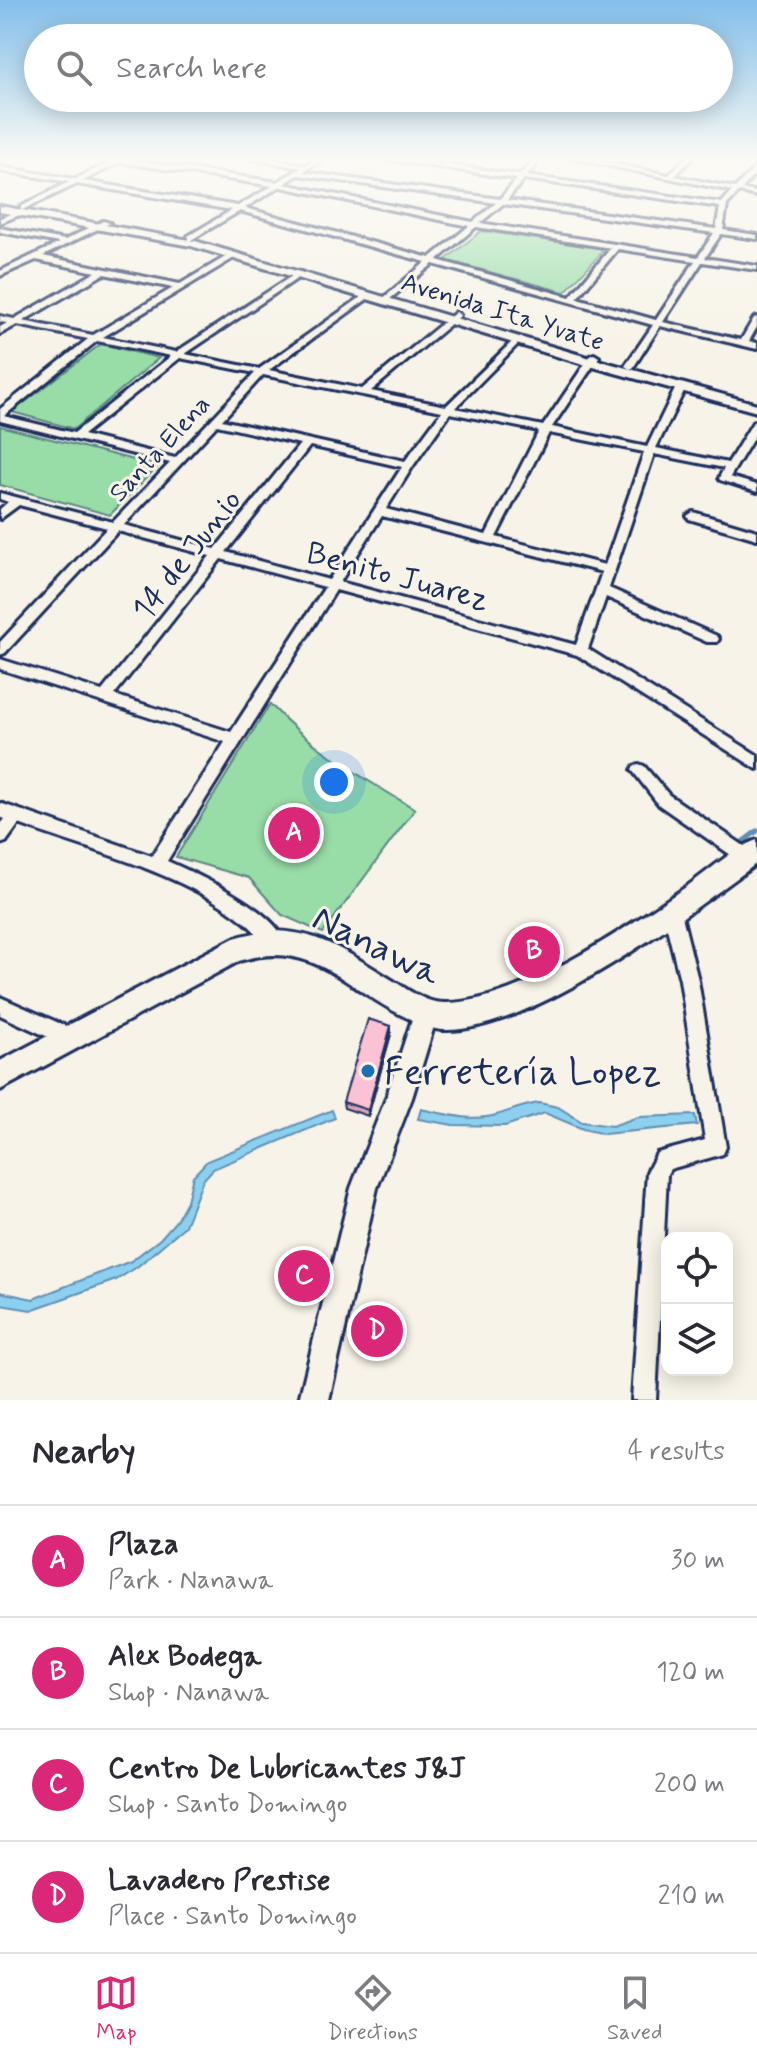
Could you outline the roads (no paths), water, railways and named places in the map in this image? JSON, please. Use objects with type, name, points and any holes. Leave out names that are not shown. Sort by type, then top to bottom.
[{"type":"main road","name":"Nanawa","points":[[0,1076],[234,950],[257,941],[275,939],[299,943],[324,953],[426,1013],[446,1017],[502,1004],[571,973],[672,912],[752,854]]},
{"type":"street","name":"Avenida Ita Yvate","points":[[92,223],[205,244],[681,387],[751,403]]},
{"type":"street","points":[[191,238],[217,223]]},
{"type":"street","points":[[295,223],[657,323],[757,346]]},
{"type":"street","points":[[468,223],[757,268]]},
{"type":"street","points":[[666,223],[757,237]]},
{"type":"street","points":[[630,366],[719,231],[720,223]]},
{"type":"street","points":[[0,274],[102,225]]},
{"type":"street","name":"Avenida Ita Yvate","points":[[102,225],[191,238],[235,255],[367,295],[388,298]]},
{"type":"street","points":[[388,298],[476,225]]},
{"type":"street","points":[[0,230],[66,242]]},
{"type":"street","points":[[573,298],[616,247]]},
{"type":"street","points":[[0,416],[95,338],[235,255]]},
{"type":"street","points":[[35,257],[180,287]]},
{"type":"street","points":[[0,266],[11,268]]},
{"type":"street","points":[[0,331],[103,271]]},
{"type":"street","points":[[75,437],[179,354],[298,274]]},
{"type":"street","name":"Santa Elena","points":[[0,650],[262,371],[367,295]]},
{"type":"street","points":[[363,393],[453,318]]},
{"type":"street","name":"Avenida Ita Yvate","points":[[453,318],[517,340],[630,366],[751,403]]},
{"type":"street","points":[[0,319],[728,466]]},
{"type":"street","points":[[744,342],[757,320]]},
{"type":"street","points":[[156,864],[408,465],[447,411],[517,340]]},
{"type":"street","points":[[489,540],[545,430],[592,359]]},
{"type":"street","points":[[581,651],[650,451],[681,387]]},
{"type":"street","points":[[0,416],[175,461]]},
{"type":"street","points":[[215,421],[408,465]]},
{"type":"street","points":[[757,424],[728,466],[724,478],[757,489]]},
{"type":"street","name":"14 de Junio","points":[[105,697],[307,442]]},
{"type":"street","name":"Benito Juarez","points":[[0,496],[330,587],[581,651],[757,763]]},
{"type":"street","points":[[0,515],[16,501]]},
{"type":"street","points":[[378,511],[609,570]]},
{"type":"street","points":[[693,516],[757,535]]},
{"type":"street","points":[[602,590],[712,639]]},
{"type":"street","points":[[0,664],[234,739]]},
{"type":"street","points":[[639,770],[664,800],[752,854]]},
{"type":"street","points":[[0,837],[8,813],[156,864],[245,910],[275,939]]},
{"type":"street","points":[[644,1400],[659,1165],[664,1160],[716,1147],[689,980],[672,912]]},
{"type":"street","points":[[0,1006],[70,1038]]},
{"type":"street","points":[[314,1400],[364,1188],[399,1098],[426,1013]]},
{"type":"water","points":[[539,1103],[558,1107],[582,1122],[612,1126],[638,1117],[695,1115],[697,1125],[604,1134],[545,1113],[505,1126],[453,1125],[418,1119],[421,1109],[478,1118]]},
{"type":"water","points":[[332,1110],[335,1118],[213,1169],[203,1180],[185,1226],[137,1267],[116,1280],[31,1310],[0,1305],[0,1292],[33,1299],[131,1261],[160,1239],[176,1221],[187,1201],[193,1176],[207,1161]]},
{"type":"waterway","points":[[737,846],[757,831]]},
{"type":"place","name":"Plaza","points":[[294,833]]},
{"type":"place","name":"Alex Bodega","points":[[534,952]]},
{"type":"place","name":"Ferretería Lopez","points":[[368,1071]]},
{"type":"place","name":"Centro De Lubricantes J&J","points":[[304,1276]]},
{"type":"place","name":"Lavadero Prestise","points":[[377,1331]]}]
